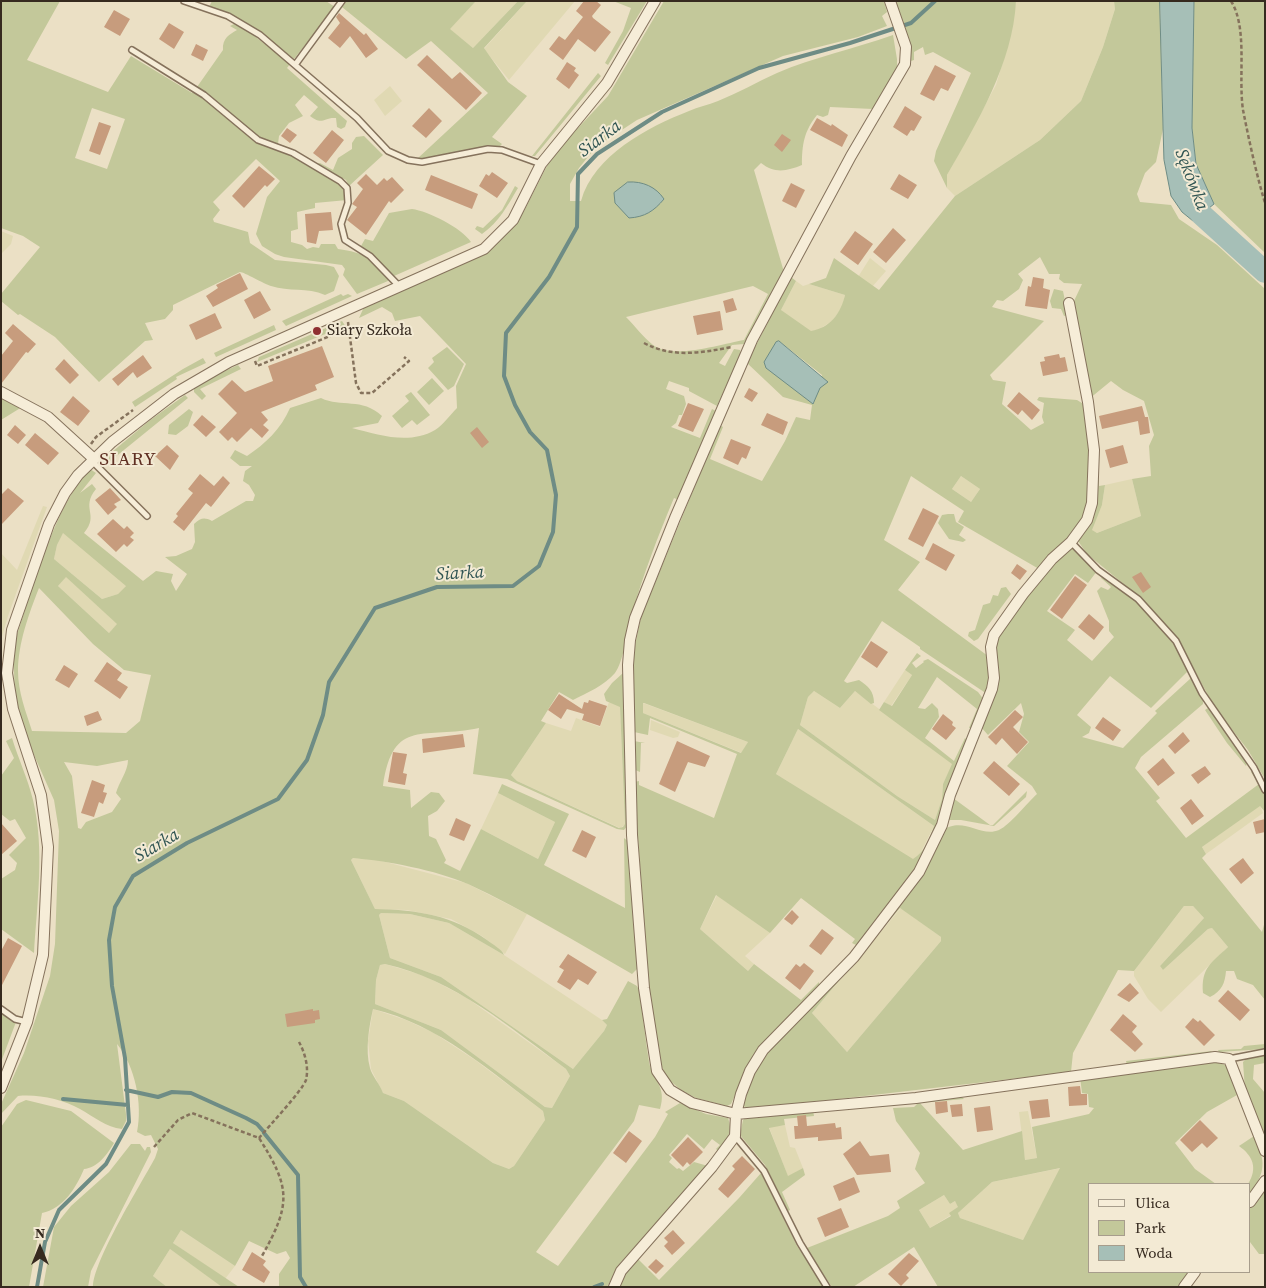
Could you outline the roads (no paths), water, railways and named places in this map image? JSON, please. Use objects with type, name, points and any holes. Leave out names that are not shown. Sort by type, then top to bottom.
[{"type":"street","points":[[1,1088],[27,1022],[44,955],[48,847],[41,795],[13,709],[7,673],[12,630],[48,524],[65,493],[91,457],[174,394],[229,362],[484,249],[513,220],[542,164],[608,83],[655,1]]},
{"type":"street","points":[[890,3],[906,47],[905,64],[851,156],[752,340],[675,518],[635,618],[630,640],[628,709],[632,835],[643,983],[657,1071],[670,1090],[692,1103],[736,1114],[916,1098],[1215,1057],[1229,1059],[1265,1151]]},
{"type":"street","points":[[614,1287],[620,1271],[712,1168],[735,1136],[736,1114],[750,1071],[763,1050],[854,956],[919,872],[942,825],[950,795],[992,689],[994,678],[991,647],[994,635],[1023,594],[1052,559],[1071,542],[1087,520],[1092,503],[1094,450],[1088,402],[1069,303]]},
{"type":"street","points":[[1,392],[48,418],[91,457]]},
{"type":"street","points":[[1251,1201],[1265,1181]]},
{"type":"street","points":[[1184,1287],[1194,1273]]},
{"type":"lane","points":[[184,1],[228,16],[260,35],[356,118],[388,151],[408,160],[422,162],[488,149],[502,150],[542,164]]},
{"type":"lane","points":[[295,65],[342,1]]},
{"type":"lane","points":[[132,50],[188,83],[258,140],[293,153],[340,181],[347,188],[348,203],[341,224],[346,240],[370,256],[400,287]]},
{"type":"lane","points":[[91,457],[147,516]]},
{"type":"lane","points":[[1071,542],[1098,570],[1138,599],[1176,641],[1202,693],[1254,768],[1265,790]]},
{"type":"lane","points":[[1,1009],[15,1019],[27,1022]]},
{"type":"lane","points":[[1229,1059],[1265,1052]]},
{"type":"lane","points":[[735,1136],[764,1170],[800,1243],[827,1287]]},
{"type":"water","points":[[1160,1],[1194,1],[1192,128],[1196,164],[1214,204],[1193,221],[1182,212],[1171,196],[1164,160]]},
{"type":"water","points":[[628,182],[649,186],[664,199],[649,213],[629,218],[615,203],[614,193]]},
{"type":"water","points":[[779,341],[828,382],[820,388],[813,404],[766,368],[764,362],[776,342]]},
{"type":"waterway","name":"Siarka","points":[[37,1287],[45,1242],[59,1210],[106,1164],[129,1122],[125,1058],[112,986],[109,940],[115,907],[133,876],[187,843],[278,799],[307,760],[323,715],[329,682],[375,608],[437,587],[513,586],[539,566],[553,532],[556,495],[547,450],[530,432],[515,405],[504,376],[506,333],[549,277],[577,227],[578,174],[597,154],[662,112],[759,68],[850,43],[911,23],[935,1]]},
{"type":"waterway","name":"Sękówka","points":[[1191,185],[1201,214],[1265,272]]},
{"type":"waterway","points":[[126,1090],[158,1097],[172,1092],[191,1093],[246,1118],[257,1124],[264,1132]]},
{"type":"waterway","points":[[63,1099],[128,1105]]},
{"type":"waterway","points":[[264,1133],[298,1175],[300,1277],[306,1287]]},
{"type":"waterway","points":[[594,1287],[602,1284]]},
{"type":"place","name":"Siary Szkoła","points":[[317,331]]},
{"type":"district","name":"SIARY","points":[[128,460]]}]
